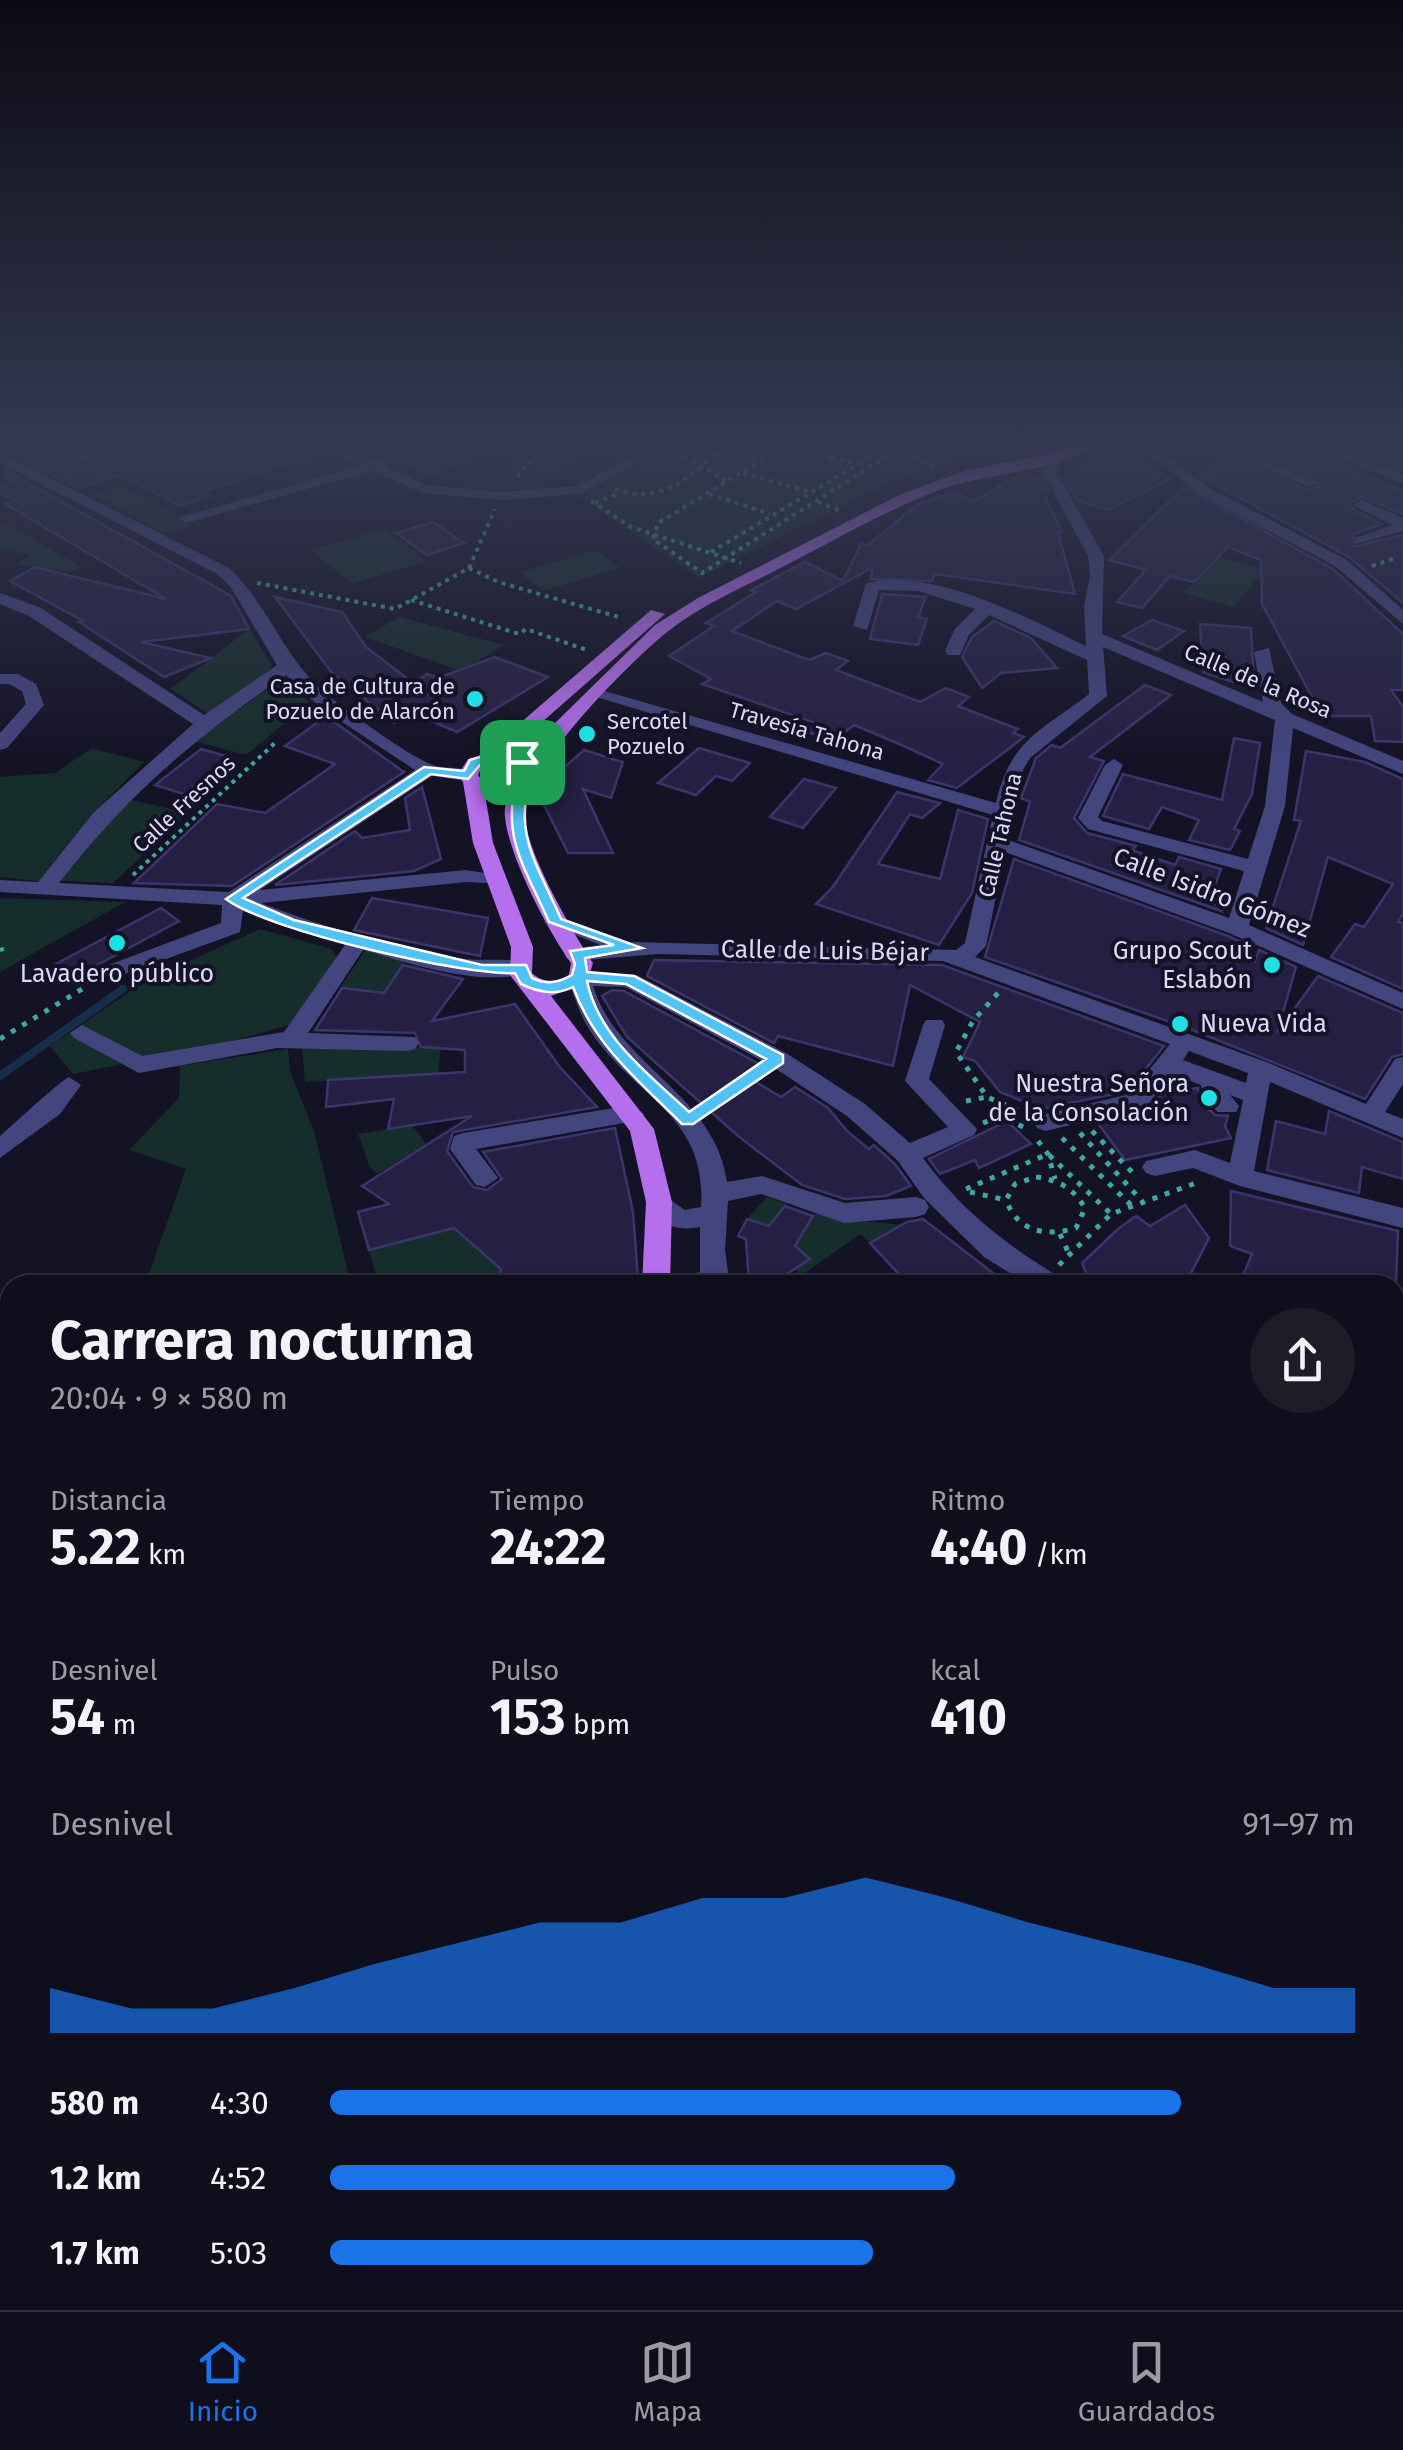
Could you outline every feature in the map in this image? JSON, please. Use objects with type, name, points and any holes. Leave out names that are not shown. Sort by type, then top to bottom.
[{"type":"main road","points":[[656,1275],[659,1202],[650,1150],[632,1114],[554,1020],[526,971],[476,818],[477,769],[558,702],[644,622],[782,549]]},
{"type":"main road","points":[[577,966],[516,830],[516,801],[524,775],[560,729],[661,629],[805,549]]},
{"type":"main road","points":[[477,769],[516,759],[524,775]]},
{"type":"main road","points":[[477,769],[498,788],[524,775]]},
{"type":"main road","points":[[526,971],[545,950],[577,966]]},
{"type":"main road","points":[[526,971],[560,988],[577,966]]},
{"type":"street","points":[[180,549],[230,578],[287,666],[328,704],[428,770]]},
{"type":"street","name":"Calle Tahona","points":[[960,958],[975,946],[1013,770],[1023,754],[1098,696],[1092,649],[1096,556],[1092,549]]},
{"type":"street","points":[[1315,549],[1342,563],[1403,619]]},
{"type":"street","name":"Calle de la Rosa","points":[[861,626],[872,586],[910,586],[987,608],[1285,717],[1403,768]]},
{"type":"street","points":[[0,598],[35,612],[204,723]]},
{"type":"street","points":[[954,652],[961,633],[987,608]]},
{"type":"street","points":[[1237,928],[1274,806],[1285,717],[1272,704],[1262,652]]},
{"type":"street","points":[[44,888],[101,816],[204,723],[287,666]]},
{"type":"street","points":[[0,678],[12,678],[30,688],[35,705],[0,744]]},
{"type":"street","name":"Travesía Tahona","points":[[595,694],[1006,812]]},
{"type":"street","points":[[393,746],[477,769]]},
{"type":"street","points":[[1114,764],[1088,818],[1095,825],[1257,868]]},
{"type":"street","points":[[233,899],[428,770],[477,769]]},
{"type":"street","name":"Calle Isidro Gómez","points":[[998,842],[1237,928],[1403,1002]]},
{"type":"street","points":[[0,886],[233,899],[466,876],[497,880]]},
{"type":"street","points":[[233,899],[289,923],[482,970],[526,971]]},
{"type":"street","points":[[103,975],[232,927],[233,899]]},
{"type":"street","points":[[556,922],[635,948]]},
{"type":"street","points":[[292,1040],[360,940]]},
{"type":"street","name":"Calle de Luis Béjar","points":[[577,966],[635,948],[929,952],[960,958],[1011,977],[1176,1053]]},
{"type":"street","points":[[577,966],[629,980],[778,1059],[856,1110],[906,1154],[938,1197],[993,1250],[1031,1275]]},
{"type":"street","points":[[577,966],[602,1034],[688,1120],[707,1148],[714,1204],[709,1250],[712,1275]]},
{"type":"street","points":[[906,1154],[965,1130],[917,1081],[934,1025]]},
{"type":"street","points":[[82,1033],[139,1064],[292,1040],[407,1043]]},
{"type":"street","points":[[1176,1053],[1214,1081],[1258,1084]]},
{"type":"street","points":[[1176,1053],[1258,1084],[1371,1115],[1403,1129]]},
{"type":"street","points":[[1046,1122],[1138,1100],[1176,1053]]},
{"type":"street","points":[[1371,1115],[1403,1065]]},
{"type":"street","points":[[1214,1081],[1210,1092],[1227,1106]]},
{"type":"street","points":[[1240,1176],[1258,1084]]},
{"type":"street","points":[[0,1149],[51,1108],[69,1085]]},
{"type":"street","points":[[485,1178],[462,1149],[462,1142],[632,1114]]},
{"type":"street","points":[[1155,1167],[1195,1159],[1240,1176],[1403,1218]]},
{"type":"street","points":[[659,1202],[680,1221],[762,1185],[844,1213],[938,1197]]},
{"type":"path","points":[[230,578],[396,608],[468,568],[477,549]]},
{"type":"path","points":[[668,549],[702,572],[745,549]]},
{"type":"path","points":[[702,549],[728,560]]},
{"type":"path","points":[[711,552],[716,549]]},
{"type":"path","points":[[468,568],[590,612],[644,622]]},
{"type":"path","points":[[410,600],[519,634],[526,629],[605,656]]},
{"type":"path","name":"Calle Fresnos","points":[[116,891],[276,742]]},
{"type":"path","points":[[0,1039],[103,975]]},
{"type":"path","points":[[1011,977],[973,1021],[956,1052],[988,1097],[1046,1122],[1132,1206]]},
{"type":"path","points":[[688,1120],[778,1059]]},
{"type":"path","points":[[965,1130],[1001,1116],[1024,1127],[1079,1189],[1111,1214]]},
{"type":"path","points":[[1142,1201],[1078,1132],[1090,1130],[1134,1173],[1155,1167]]},
{"type":"path","points":[[1048,1154],[1055,1179]]},
{"type":"path","points":[[938,1197],[1048,1154]]},
{"type":"path","points":[[1036,1177],[1055,1179],[1079,1189],[1085,1208],[1083,1219],[1060,1234],[1026,1229],[1009,1213],[1006,1200],[1014,1184],[1036,1177]]},
{"type":"path","points":[[1052,1275],[1111,1214],[1211,1179]]},
{"type":"path","points":[[938,1197],[1006,1200]]},
{"type":"path","points":[[1060,1234],[1069,1255]]},
{"type":"green space","points":[[4,549],[50,549],[82,567],[70,572],[17,564],[31,555]]},
{"type":"green space","points":[[411,549],[427,561],[352,584],[311,550]]},
{"type":"green space","points":[[656,549],[757,549],[699,578]]},
{"type":"green space","points":[[596,550],[620,568],[543,591],[520,572]]},
{"type":"green space","points":[[1218,557],[1265,569],[1234,607],[1184,593]]},
{"type":"green space","points":[[399,617],[504,645],[461,671],[365,637]]},
{"type":"green space","points":[[249,629],[272,665],[269,671],[207,713],[171,689]]},
{"type":"green space","points":[[285,677],[309,703],[246,755],[194,741]]},
{"type":"green space","points":[[92,748],[144,762],[92,814],[38,881],[0,877],[0,777],[55,773]]},
{"type":"green space","points":[[127,799],[188,813],[113,883],[60,881]]},
{"type":"green space","points":[[0,898],[125,902],[0,972]]},
{"type":"green space","points":[[260,929],[332,949],[337,959],[292,1024],[214,1046],[73,1074],[50,1046],[144,982]]},
{"type":"green space","points":[[367,948],[408,957],[384,993],[340,988]]},
{"type":"green space","points":[[302,1045],[441,1047],[438,1073],[305,1082]]},
{"type":"green space","points":[[288,1049],[290,1072],[314,1131],[349,1275],[149,1275],[186,1169],[129,1150],[179,1098],[180,1066]]},
{"type":"green space","points":[[412,1125],[426,1144],[377,1174],[369,1165],[358,1134]]},
{"type":"green space","points":[[767,1197],[787,1204],[774,1220],[802,1234],[818,1210],[843,1219],[901,1225],[870,1243],[860,1234],[800,1275],[758,1223],[747,1219]]},
{"type":"green space","points":[[454,1228],[501,1269],[500,1275],[376,1275],[369,1250]]},
{"type":"building","points":[[81,549],[146,549],[231,596],[249,629],[141,642],[211,658],[164,677],[79,622],[83,621],[10,581],[35,567],[166,599]]},
{"type":"building","points":[[418,549],[446,549],[427,555]]},
{"type":"building","points":[[859,549],[1063,549],[1075,594],[935,574],[932,581],[871,579],[872,568],[796,609],[777,601],[732,631],[809,660],[826,653],[848,661],[836,670],[920,702],[946,688],[969,697],[958,706],[1018,729],[1013,733],[1024,737],[957,788],[928,780],[943,764],[854,725],[832,742],[808,732],[816,723],[702,684],[711,679],[669,656],[714,626],[706,623],[756,592],[751,590],[805,562],[843,581]]},
{"type":"building","points":[[1121,549],[1226,549],[1194,582],[1170,576],[1142,608],[1117,602],[1146,570],[1109,560]]},
{"type":"building","points":[[1233,549],[1296,549],[1333,569],[1403,634],[1403,690],[1391,690],[1403,707],[1403,742],[1375,741],[1371,716],[1325,716],[1320,712],[1262,604],[1261,560]]},
{"type":"building","points":[[1334,549],[1403,549],[1403,603]]},
{"type":"building","points":[[882,594],[926,597],[918,617],[927,619],[918,645],[870,639]]},
{"type":"building","points":[[275,597],[342,612],[366,647],[413,683],[427,674],[438,678],[495,657],[548,677],[457,732],[410,712],[394,723],[332,673]]},
{"type":"building","points":[[1152,620],[1184,631],[1157,650],[1123,636]]},
{"type":"building","points":[[994,621],[1031,638],[1057,668],[1001,673],[982,688],[962,657],[972,637]]},
{"type":"building","points":[[1200,624],[1251,628],[1253,667],[1233,682],[1203,672]]},
{"type":"building","points":[[1145,685],[1171,695],[1090,757],[1104,761],[1074,818],[1087,833],[1136,846],[1132,850],[1175,865],[1179,857],[1221,869],[1211,896],[1221,911],[1019,840],[1030,802],[1021,798],[1036,758],[1052,745],[1060,748]]},
{"type":"building","points":[[326,716],[404,772],[232,886],[134,883],[217,804],[265,813],[335,764],[285,746]]},
{"type":"building","points":[[1234,738],[1260,743],[1252,794],[1234,829],[1240,831],[1230,850],[1189,840],[1199,820],[1162,807],[1149,829],[1103,816],[1123,774],[1222,800]]},
{"type":"building","points":[[699,748],[750,763],[732,781],[716,776],[696,795],[658,783]]},
{"type":"building","points":[[201,749],[230,757],[184,794],[155,785]]},
{"type":"building","points":[[584,750],[623,762],[611,798],[583,789],[613,853],[568,853],[543,803],[547,799],[533,795]]},
{"type":"building","points":[[1306,751],[1365,762],[1403,779],[1403,914],[1398,922],[1403,923],[1403,989],[1331,957],[1355,924],[1364,927],[1393,884],[1328,857],[1303,945],[1266,928],[1301,821],[1294,820]]},
{"type":"building","points":[[804,779],[836,788],[803,828],[770,817]]},
{"type":"building","points":[[422,787],[441,859],[414,871],[275,885],[355,831],[362,838],[410,830],[405,798]]},
{"type":"building","points":[[897,792],[940,803],[922,818],[910,814],[878,864],[940,879],[958,810],[988,819],[972,893],[939,945],[816,904],[832,888]]},
{"type":"building","points":[[1014,859],[1228,936],[1243,943],[1255,961],[1259,950],[1296,967],[1277,1033],[1318,976],[1403,1013],[1403,1054],[1392,1057],[1365,1099],[1190,1029],[985,957]]},
{"type":"building","points":[[372,898],[488,918],[480,956],[354,930]]},
{"type":"building","name":"Lavadero público","points":[[161,908],[179,921],[73,978],[56,964]]},
{"type":"building","points":[[654,960],[942,965],[1164,1046],[1128,1091],[1041,1109],[1000,1092],[975,1061],[963,1057],[980,1022],[910,985],[893,1066],[778,1036],[774,1043],[647,976]]},
{"type":"building","points":[[403,965],[463,979],[432,1021],[515,1004],[559,1066],[597,1107],[453,1132],[447,1151],[473,1187],[487,1190],[502,1179],[483,1152],[615,1128],[633,1212],[638,1275],[500,1275],[501,1269],[454,1228],[369,1250],[358,1212],[389,1204],[362,1186],[472,1116],[388,1129],[394,1099],[326,1107],[328,1080],[465,1072],[465,1050],[421,1047],[415,1033],[315,1030],[342,988],[384,993]]},
{"type":"building","points":[[612,990],[624,991],[759,1064],[744,1075],[781,1097],[795,1087],[828,1108],[848,1132],[869,1149],[874,1145],[895,1164],[911,1186],[886,1196],[845,1199],[802,1185],[738,1136],[627,1037],[602,996]]},
{"type":"building","points":[[1168,1086],[1179,1091],[1198,1088],[1200,1101],[1215,1115],[1228,1116],[1225,1126],[1231,1138],[1125,1160],[1097,1122],[1148,1110]]},
{"type":"building","points":[[1329,1111],[1403,1142],[1403,1179],[1362,1167],[1359,1193],[1267,1170],[1276,1121],[1325,1134]]},
{"type":"building","points":[[1007,1121],[1031,1144],[979,1168],[975,1160],[940,1174],[929,1159]]},
{"type":"building","points":[[1231,1191],[1398,1231],[1396,1275],[1243,1275],[1252,1254],[1230,1246]]},
{"type":"building","points":[[1185,1205],[1209,1238],[1190,1275],[1087,1275],[1082,1263],[1118,1229],[1136,1216],[1150,1226]]},
{"type":"building","points":[[785,1206],[813,1216],[795,1246],[810,1259],[785,1275],[748,1275],[746,1239],[738,1236],[747,1219],[769,1226]]},
{"type":"building","points":[[923,1219],[996,1275],[900,1275],[870,1243],[907,1222]]},
{"type":"waterway","points":[[0,1076],[123,989]]},
{"type":"place","name":"Casa de Cultura de Pozuelo de Alarcón","points":[[475,699]]},
{"type":"place","name":"Sercotel Pozuelo","points":[[587,734]]},
{"type":"place","name":"Lavadero público","points":[[117,943]]},
{"type":"place","name":"Grupo Scout Eslabón","points":[[1272,965]]},
{"type":"place","name":"Nueva Vida","points":[[1180,1024]]},
{"type":"place","name":"Nuestra Señora de la Consolación","points":[[1209,1098]]},
{"type":"route","points":[[522,762],[509,756],[492,756],[470,766],[468,776],[428,770],[233,899],[289,923],[482,970],[520,968],[526,981],[540,987],[560,988],[579,978],[590,976],[618,976],[778,1059],[688,1120],[612,1046],[595,1024],[581,988],[579,978],[582,964],[575,954],[635,948],[576,932],[556,922],[516,830],[516,801],[526,771],[522,762]]}]
